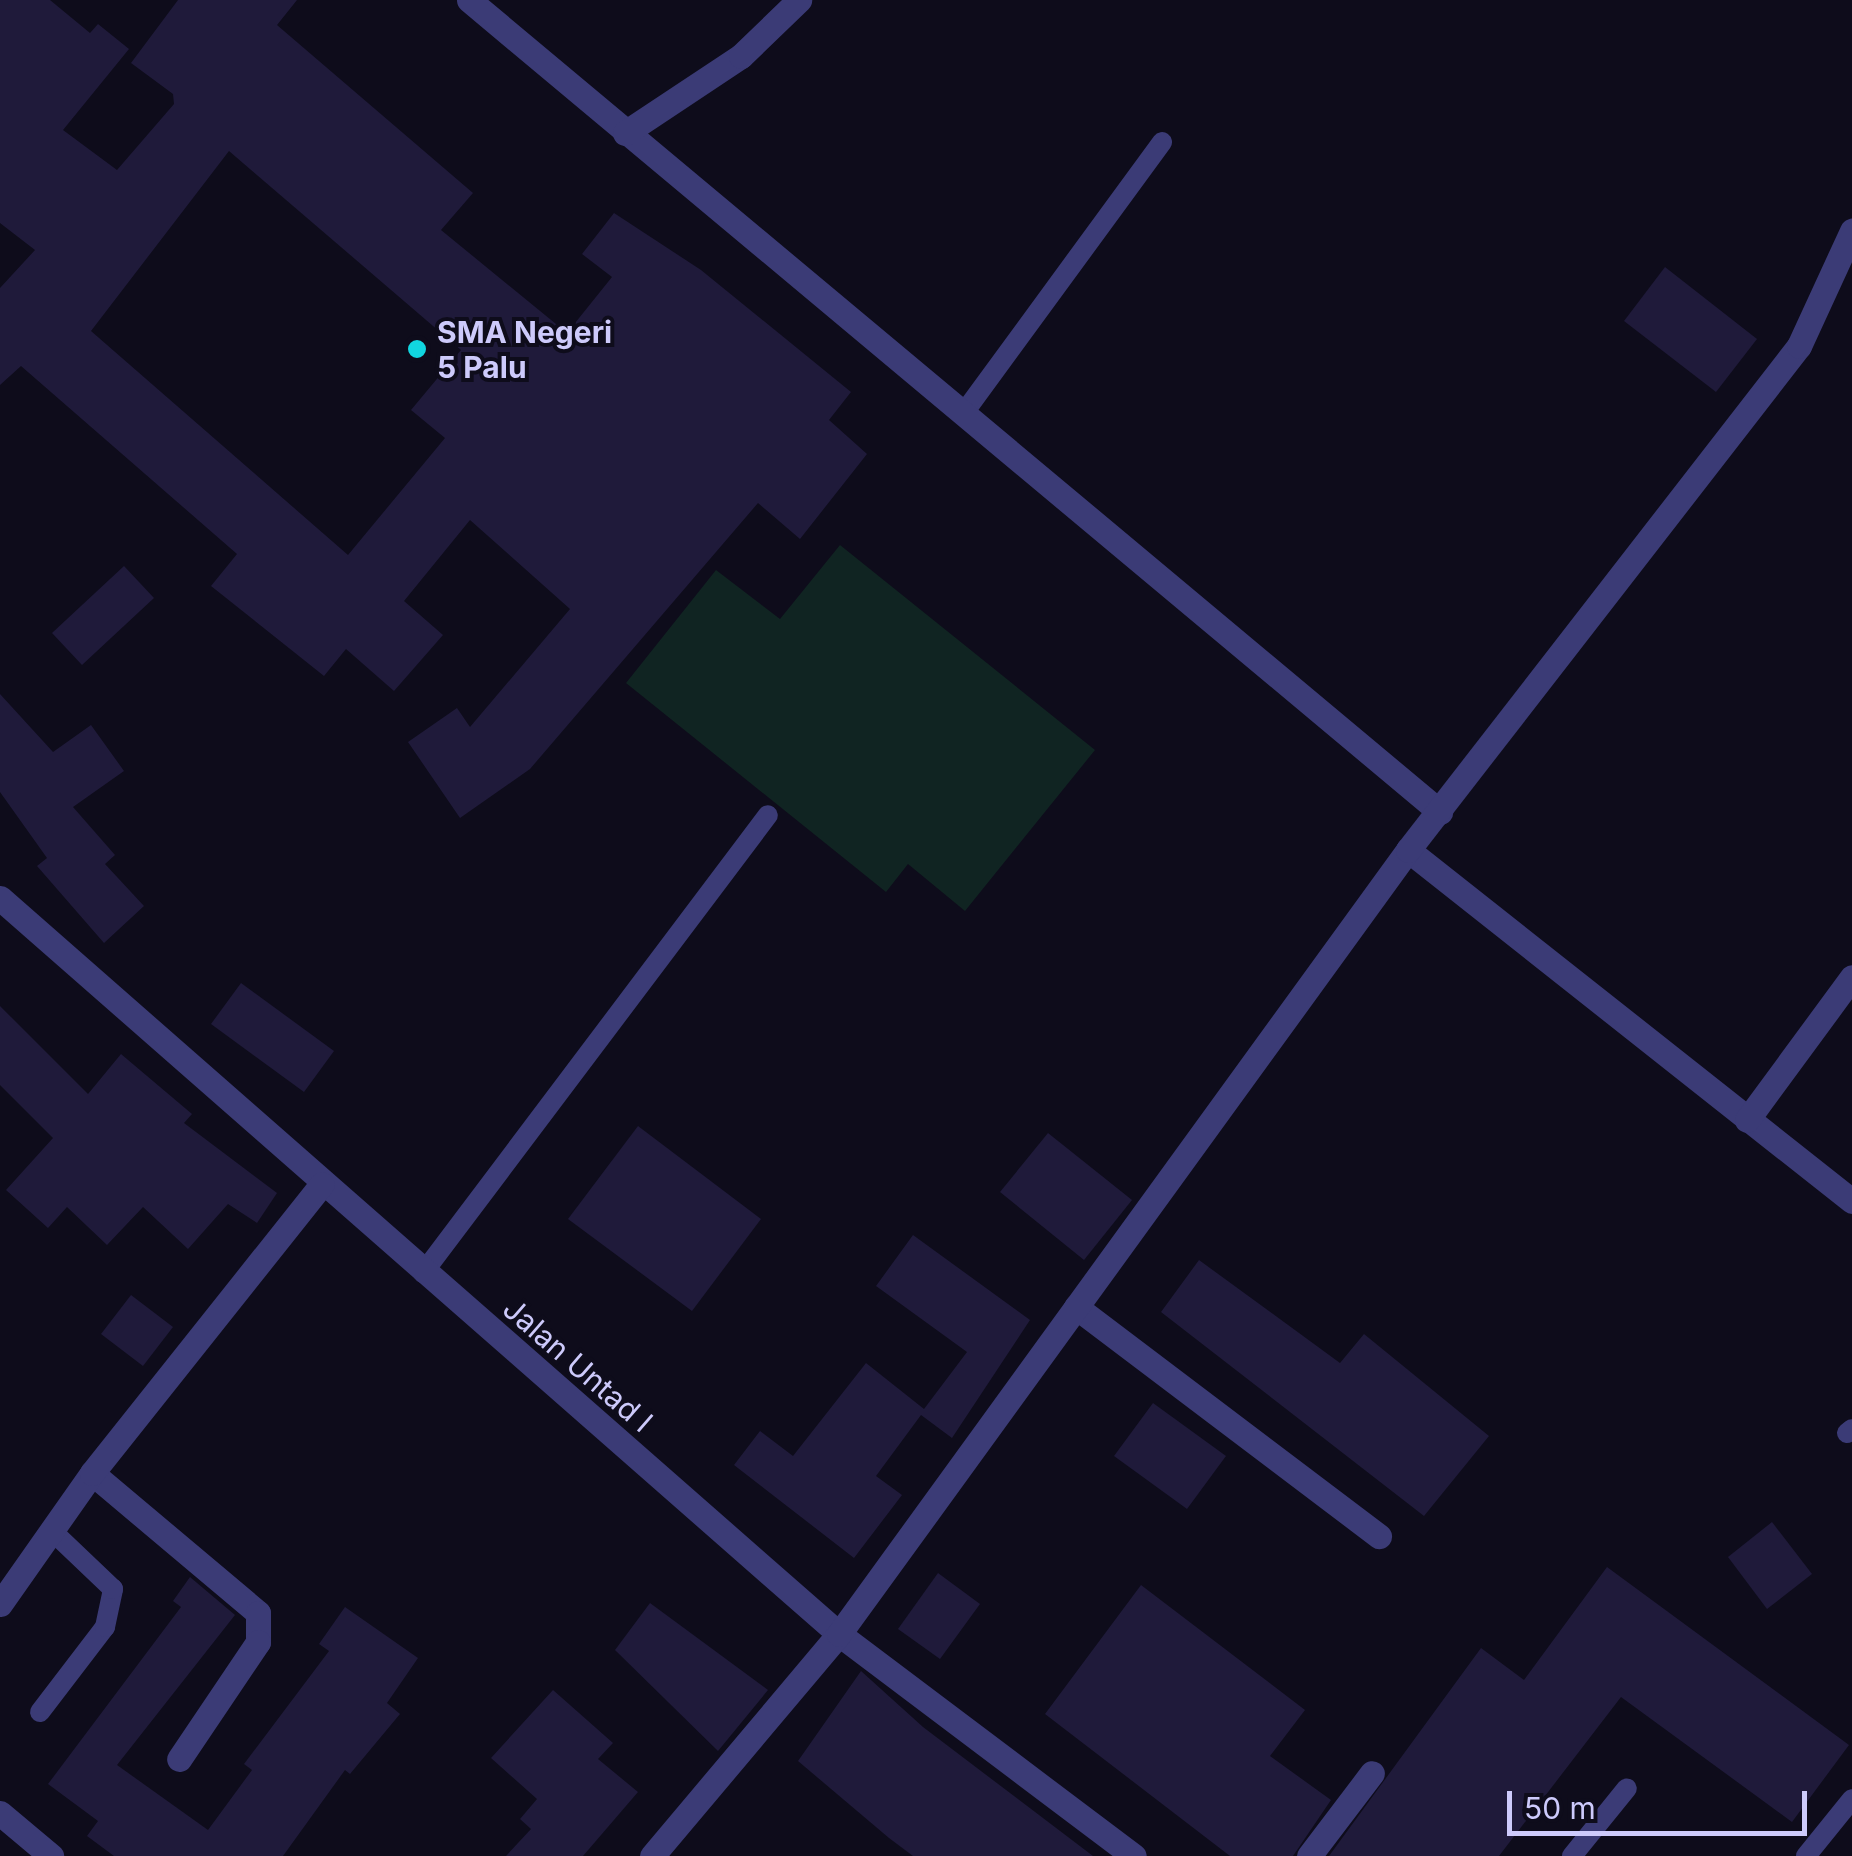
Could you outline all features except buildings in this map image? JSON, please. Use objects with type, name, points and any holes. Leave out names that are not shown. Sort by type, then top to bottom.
[{"type":"street","points":[[469,0],[1440,812]]},
{"type":"street","points":[[625,132],[741,56],[799,0]]},
{"type":"street","points":[[652,1856],[839,1634],[1408,850],[1799,346],[1852,230]]},
{"type":"street","points":[[1408,850],[1852,1201]]},
{"type":"street","name":"Jalan Untad I","points":[[0,898],[839,1634],[1134,1856]]},
{"type":"street","points":[[1747,1120],[1852,976]]},
{"type":"street","points":[[0,1604],[92,1474],[322,1184]]},
{"type":"street","points":[[1076,1307],[1380,1536]]},
{"type":"street","points":[[92,1474],[258,1614],[258,1642],[180,1759]]},
{"type":"street","points":[[1309,1856],[1372,1772]]},
{"type":"street","points":[[0,1813],[51,1856]]},
{"type":"lane","points":[[963,414],[1162,142]]},
{"type":"lane","points":[[423,1273],[768,815]]},
{"type":"lane","points":[[40,1712],[105,1626],[113,1588],[52,1531]]},
{"type":"lane","points":[[1572,1856],[1627,1788]]},
{"type":"lane","points":[[1806,1856],[1852,1799]]},
{"type":"green space","points":[[840,545],[1095,750],[965,911],[908,864],[886,892],[626,683],[716,570],[780,619]]},
{"type":"place","name":"SMA Negeri 5 Palu","points":[[417,349]]}]
